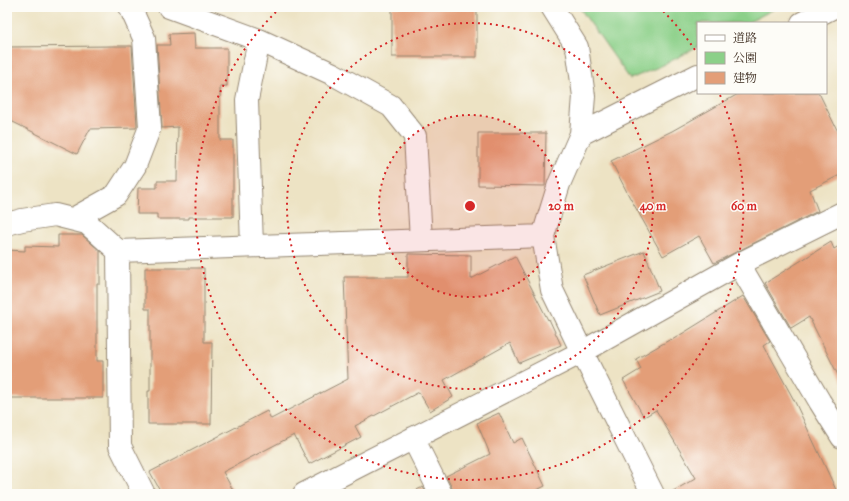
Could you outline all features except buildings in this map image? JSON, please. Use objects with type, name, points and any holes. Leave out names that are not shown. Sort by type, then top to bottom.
[{"type":"street","points":[[73,219],[116,195],[136,166],[150,127],[144,38],[130,7]]},
{"type":"street","points":[[169,7],[259,40],[333,74],[391,106],[415,136],[421,240]]},
{"type":"street","points":[[552,7],[577,47],[584,96],[581,134],[559,184],[543,236],[552,290],[654,494]]},
{"type":"street","points":[[804,22],[834,7]]},
{"type":"street","points":[[252,246],[247,100],[259,40]]},
{"type":"street","points":[[581,134],[697,76]]},
{"type":"street","points":[[304,494],[582,352],[739,264],[842,213]]},
{"type":"street","points":[[7,224],[55,215],[73,219],[88,223],[118,251],[543,236]]},
{"type":"street","points":[[118,251],[120,446],[144,494]]},
{"type":"street","points":[[739,264],[842,437]]},
{"type":"street","points":[[413,438],[441,494]]},
{"type":"green space","points":[[579,7],[778,7],[749,22],[697,22],[697,48],[661,66],[630,79]]}]
